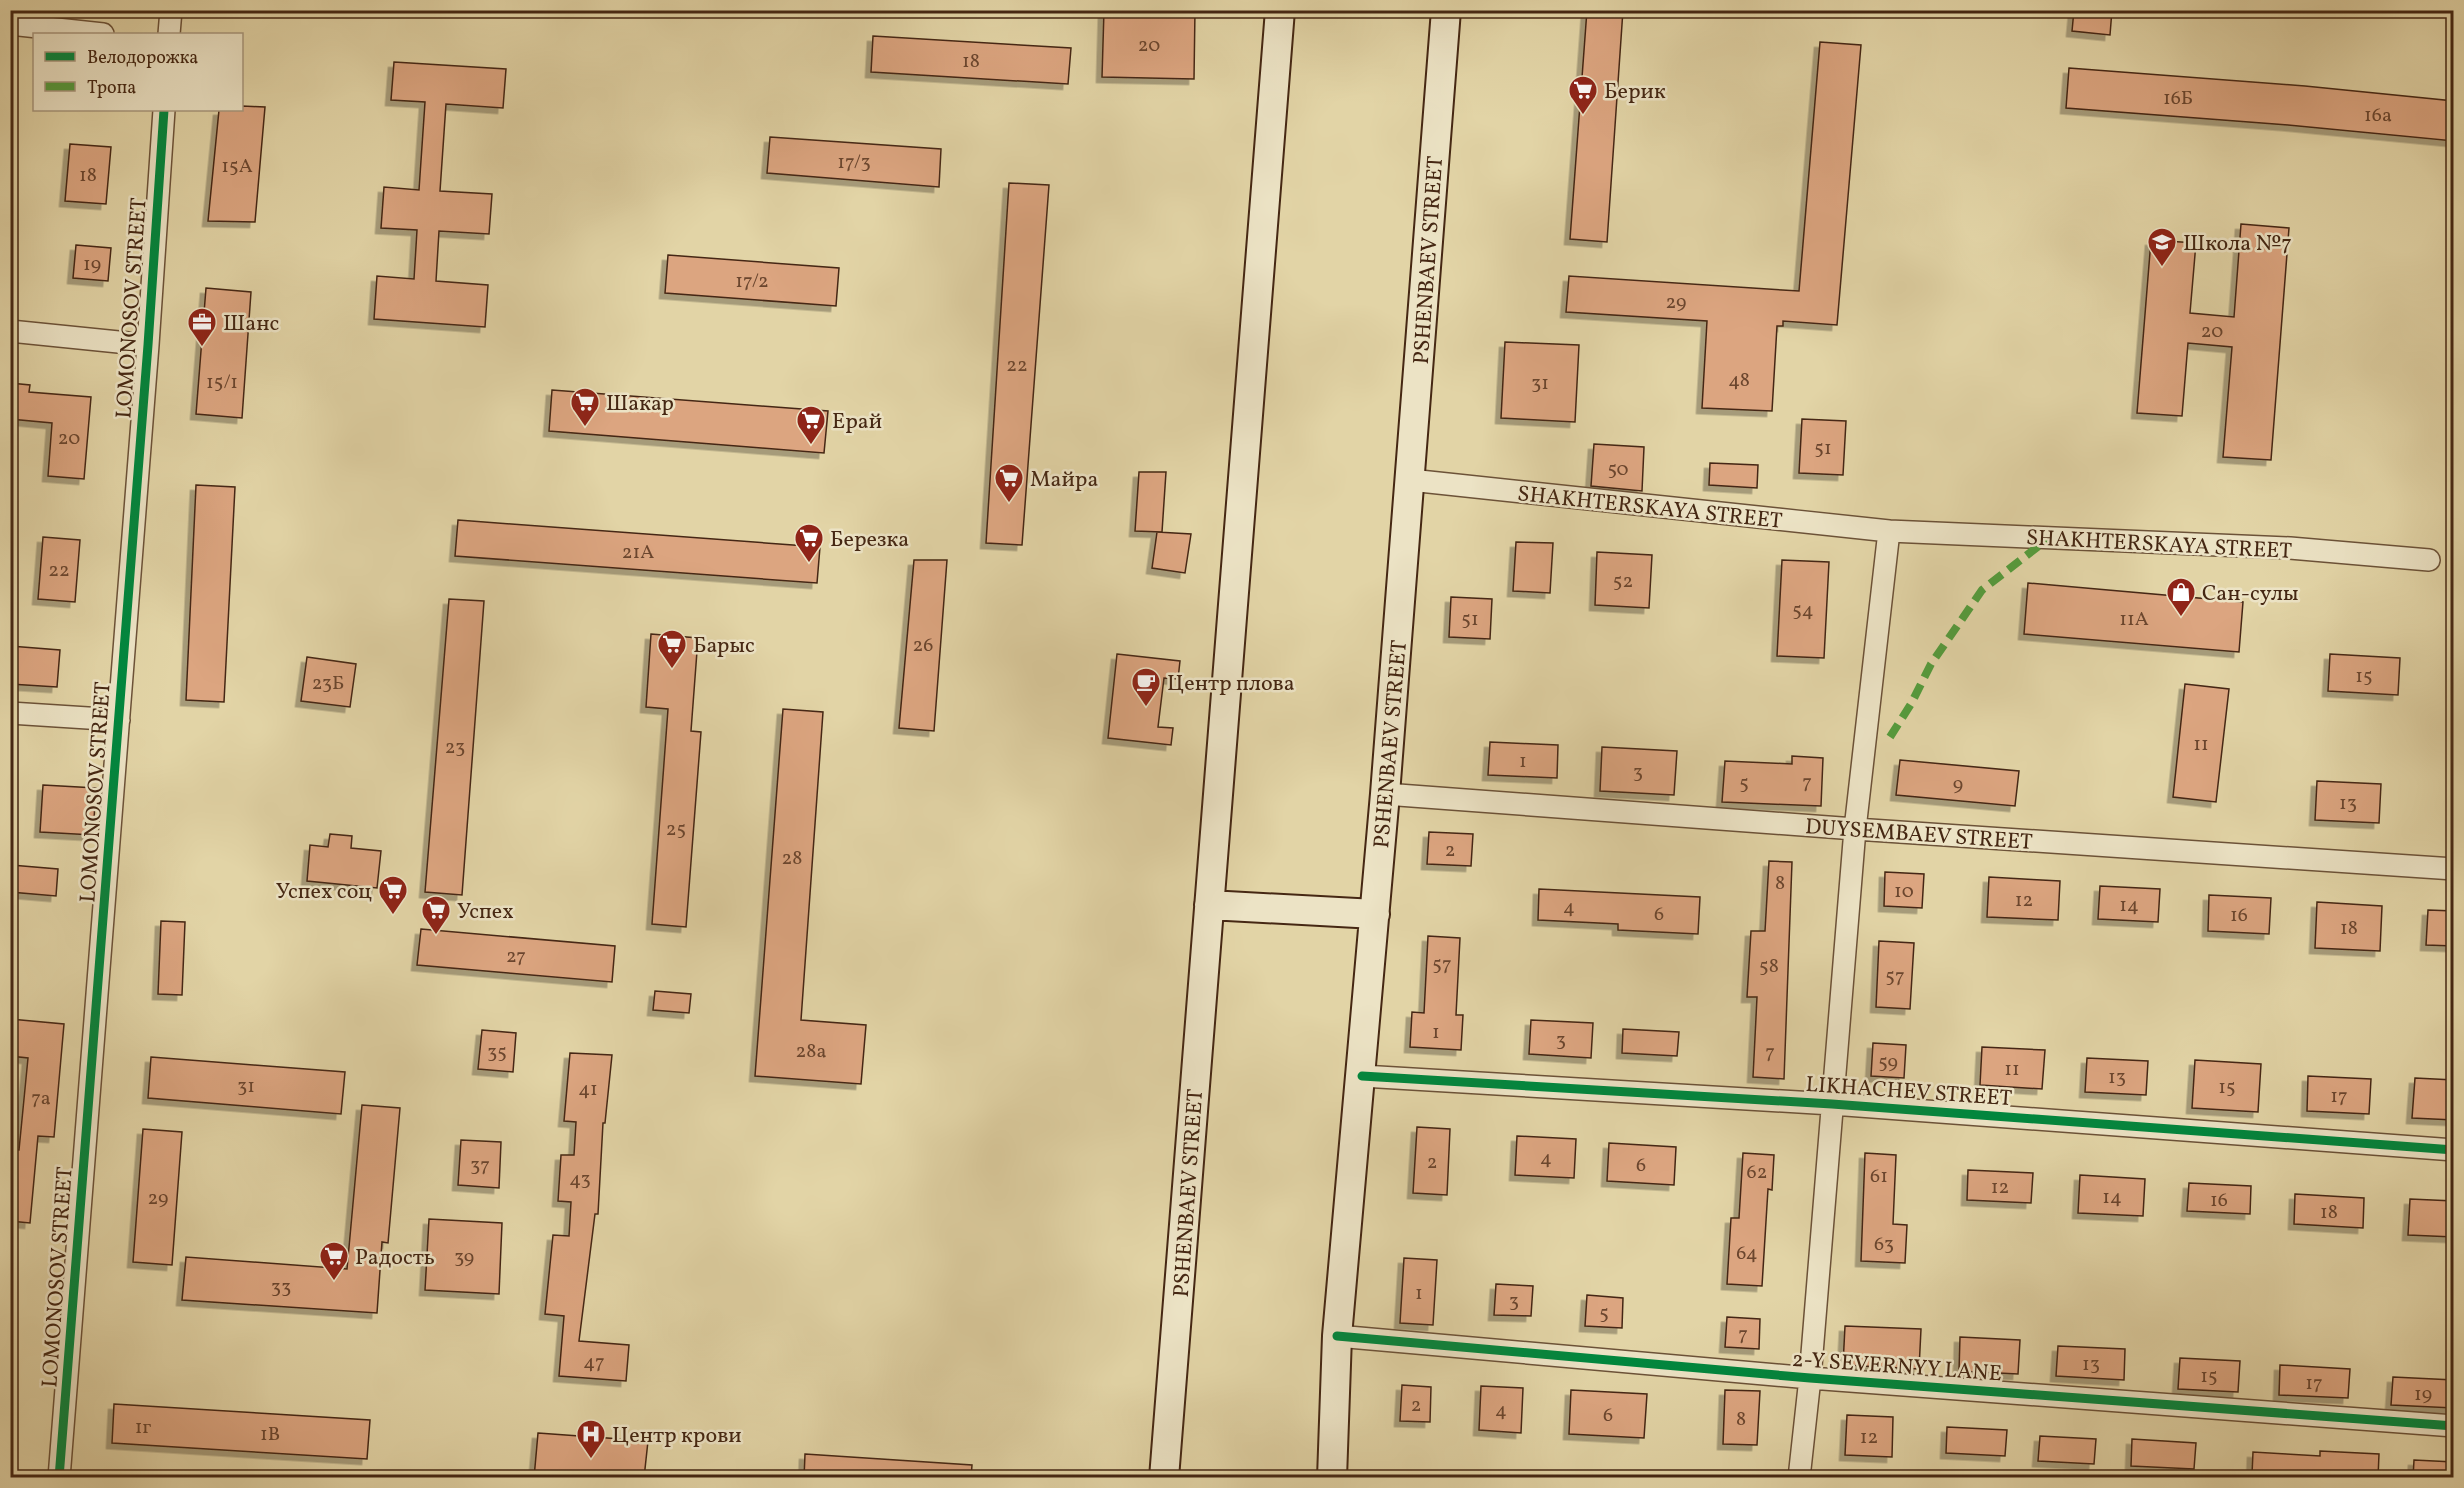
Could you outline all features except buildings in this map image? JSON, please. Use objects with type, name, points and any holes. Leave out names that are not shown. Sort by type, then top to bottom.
[{"type":"main road","name":"PSHENBAEV STREET","points":[[1164,1478],[1280,10]]},
{"type":"main road","name":"PSHENBAEV STREET","points":[[1332,1478],[1337,1336],[1362,1076],[1446,10]]},
{"type":"main road","points":[[1209,905],[1375,914]]},
{"type":"street","points":[[169,33],[171,10]]},
{"type":"street","points":[[10,24],[94,33]]},
{"type":"street","name":"LOMONOSOV STREET","points":[[59,1478],[148,345],[164,111]]},
{"type":"street","points":[[10,331],[148,345]]},
{"type":"street","name":"SHAKHTERSKAYA STREET","points":[[1410,480],[1889,531],[2290,549],[2429,560]]},
{"type":"street","points":[[1799,1478],[1810,1378],[1855,829],[1889,531]]},
{"type":"street","points":[[10,713],[119,720]]},
{"type":"street","name":"DUYSEMBAEV STREET","points":[[1385,794],[1855,829],[2454,869]]},
{"type":"street","name":"LIKHACHEV STREET","points":[[1362,1076],[1832,1104],[2454,1150]]},
{"type":"street","name":"2-Y SEVERNYY LANE","points":[[1337,1336],[1810,1378],[2454,1426]]},
{"type":"marked path","points":[[1890,737],[1911,704],[1931,664],[1982,590],[2049,538]]},
{"type":"cycle path","points":[[59,1478],[148,345],[164,111]]},
{"type":"cycle path","points":[[1362,1076],[1832,1104],[2454,1150]]},
{"type":"cycle path","points":[[1337,1336],[1810,1378],[2454,1426]]},
{"type":"place","name":"Берик","points":[[1583,116]]},
{"type":"place","name":"Школа №7","points":[[2162,268]]},
{"type":"place","name":"Шанс","points":[[202,348]]},
{"type":"place","name":"Шакар","points":[[585,428]]},
{"type":"place","name":"Ерай","points":[[811,446]]},
{"type":"place","name":"Майра","points":[[1009,504]]},
{"type":"place","name":"Березка","points":[[809,564]]},
{"type":"place","name":"Сан-сулы","points":[[2181,618]]},
{"type":"place","name":"Барыс","points":[[672,670]]},
{"type":"place","name":"Центр плова","points":[[1146,708]]},
{"type":"place","name":"Успех соц","points":[[393,916]]},
{"type":"place","name":"Успех","points":[[436,936]]},
{"type":"place","name":"Радость","points":[[334,1282]]},
{"type":"place","name":"Центр крови","points":[[591,1460]]}]
